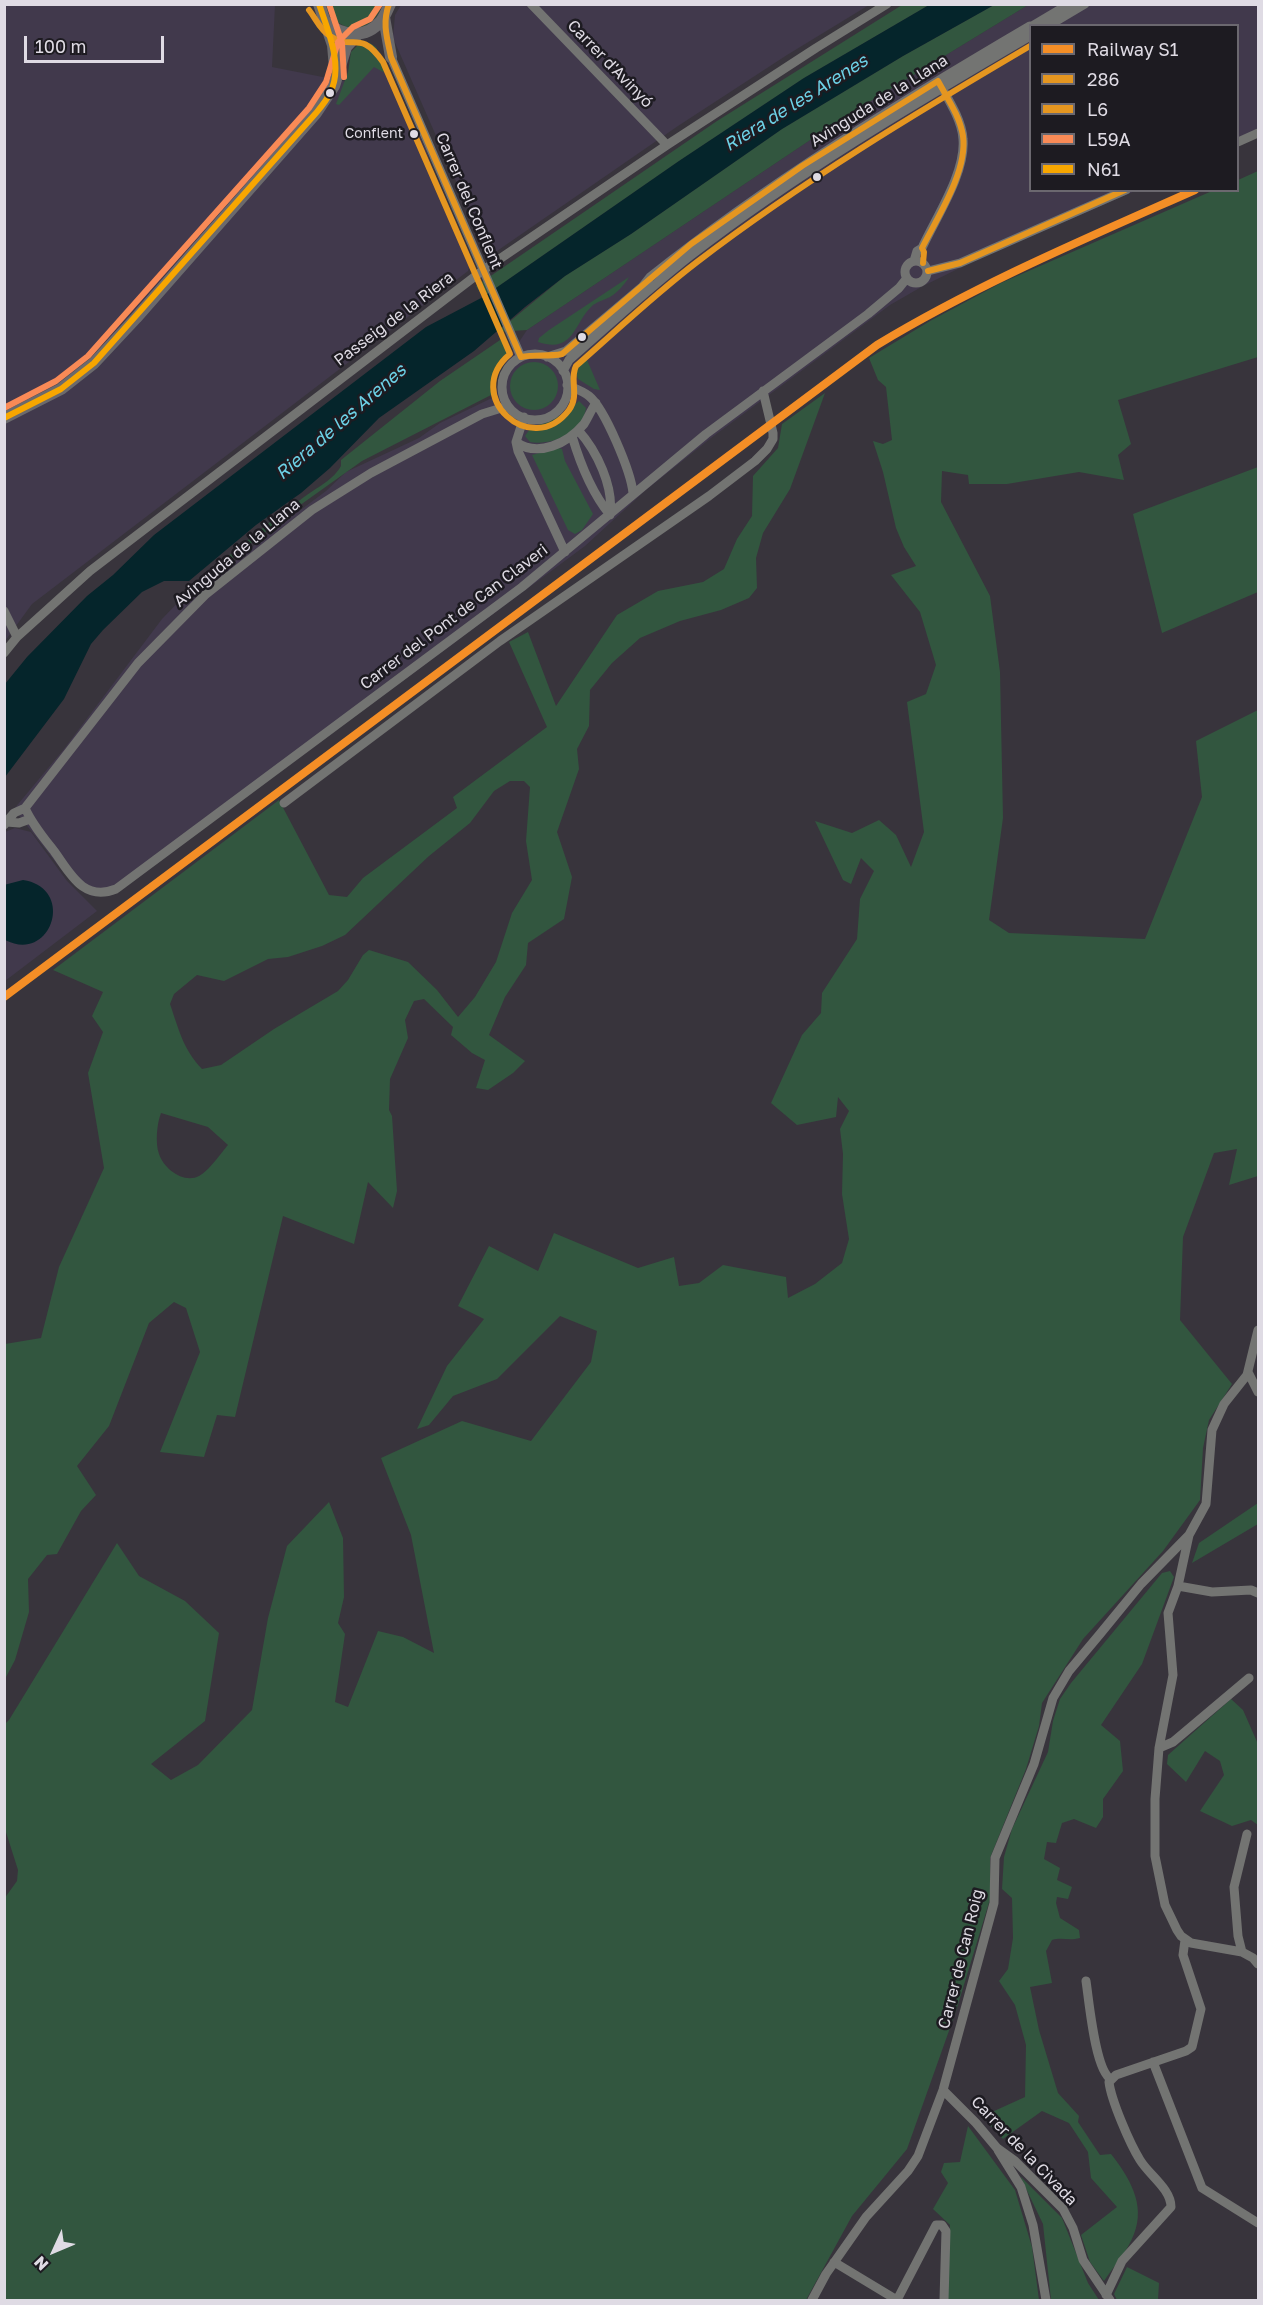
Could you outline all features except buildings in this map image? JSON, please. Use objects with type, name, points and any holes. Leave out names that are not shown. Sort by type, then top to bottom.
[{"type":"main road","points":[[318,5],[326,22],[335,53],[335,79]]},
{"type":"main road","points":[[4,418],[49,397],[68,385],[106,350],[316,113],[330,94],[346,47],[361,34],[376,27],[388,9]]},
{"type":"main road","points":[[388,9],[391,57]]},
{"type":"main road","points":[[326,22],[341,33],[361,34],[376,40],[391,57]]},
{"type":"street","name":"Carrer d'Avinyó","points":[[531,4],[667,145]]},
{"type":"street","name":"Passeig de la Riera","points":[[4,652],[17,637],[90,571],[482,271],[667,145],[887,4]]},
{"type":"street","name":"Avinguda de la Llana","points":[[1034,24],[1069,4]]},
{"type":"street","points":[[1051,24],[1085,4]]},
{"type":"street","name":"Avinguda de la Llana","points":[[563,370],[569,360],[691,256],[940,84],[1029,27]]},
{"type":"street","name":"Avinguda de la Llana","points":[[548,357],[566,351],[642,287],[650,277],[745,205],[871,122],[1029,37]]},
{"type":"street","name":"Carrer del Conflent","points":[[391,57],[509,334],[521,357]]},
{"type":"street","points":[[940,84],[963,137],[962,153],[954,182],[922,248],[924,252],[922,265],[925,279],[912,283],[907,278],[906,269],[922,265],[960,262],[1121,192]]},
{"type":"street","points":[[1239,142],[1258,133]]},
{"type":"street","name":"Carrer del Pont de Can Claveri","points":[[25,808],[30,819],[74,880],[85,888],[100,892],[116,889],[522,587],[706,434],[867,314],[899,288],[907,278]]},
{"type":"street","points":[[536,354],[548,357],[563,370],[567,386],[564,401],[551,415],[534,420],[518,415],[508,405],[503,395],[502,384],[505,373],[512,363],[521,357],[536,354]]},
{"type":"street","points":[[567,386],[589,396],[601,410],[621,453],[633,494]]},
{"type":"street","points":[[284,803],[500,641],[709,496],[762,455],[773,439],[763,391]]},
{"type":"street","name":"Avinguda de la Llana","points":[[482,414],[503,395]]},
{"type":"street","points":[[516,442],[524,447],[555,446],[575,433],[585,423],[596,403]]},
{"type":"street","name":"Avinguda de la Llana","points":[[6,823],[14,813],[25,808],[138,663],[205,595],[312,510],[370,473],[482,414],[508,405]]},
{"type":"street","points":[[524,417],[516,442],[518,451],[565,552]]},
{"type":"street","points":[[575,433],[587,440],[611,492],[610,515]]},
{"type":"street","points":[[575,433],[589,480],[601,504],[610,515]]},
{"type":"street","points":[[4,611],[17,637]]},
{"type":"street","name":"Avinguda de la Llana","points":[[6,823],[19,823],[30,819]]},
{"type":"street","points":[[1258,1330],[1248,1372],[1224,1404],[1215,1421],[1210,1437],[1208,1493],[1203,1511],[1191,1531],[1178,1586],[1168,1613],[1173,1675],[1159,1748],[1155,1800],[1155,1856],[1165,1905],[1177,1930],[1185,1940],[1212,1948],[1242,1952],[1258,1964]]},
{"type":"street","points":[[1248,1372],[1258,1392]]},
{"type":"street","name":"Carrer de Can Roig","points":[[812,2301],[834,2262],[866,2217],[908,2171],[918,2156],[943,2090],[994,1903],[994,1858],[1034,1764],[1053,1698],[1069,1671],[1142,1584],[1191,1531]]},
{"type":"street","points":[[1178,1586],[1212,1592],[1251,1590],[1258,1593]]},
{"type":"street","points":[[1159,1748],[1173,1742],[1249,1678]]},
{"type":"street","points":[[1242,1952],[1238,1936],[1234,1887],[1246,1834]]},
{"type":"street","points":[[1111,2079],[1116,2075],[1192,2047],[1201,2009],[1183,1955],[1185,1940]]},
{"type":"street","points":[[1086,1980],[1096,2045],[1103,2072],[1111,2079],[1111,2089],[1132,2145],[1144,2166],[1167,2194],[1171,2204],[1166,2213],[1122,2261],[1108,2298]]},
{"type":"street","points":[[1153,2062],[1201,2186],[1258,2223]]},
{"type":"street","name":"Carrer de la Civada","points":[[943,2090],[997,2148],[1015,2161],[1063,2209],[1073,2228],[1083,2260],[1108,2298]]},
{"type":"street","points":[[997,2148],[1021,2187],[1033,2225],[1046,2301]]},
{"type":"street","points":[[834,2262],[896,2300],[915,2269],[932,2232],[939,2224],[946,2231],[944,2301]]},
{"type":"shaded area","points":[[5,5],[275,5],[272,67],[353,83],[368,66],[382,61],[403,111],[414,125],[427,151],[440,196],[470,263],[468,271],[32,604],[5,641]]},
{"type":"shaded area","points":[[401,5],[869,5],[678,126],[497,251],[485,247],[393,38],[395,15]]},
{"type":"shaded area","points":[[1028,5],[1258,5],[1258,137],[1239,146],[1239,24],[1029,24],[1029,192],[1133,192],[970,263],[890,305],[711,438],[646,490],[585,546],[116,893],[92,896],[64,873],[14,809],[64,749],[162,619],[189,591],[232,564],[326,491],[346,472],[419,438],[440,423],[494,397],[505,363],[527,330],[843,118]]},
{"type":"shaded area","points":[[15,828],[31,832],[67,881],[97,911],[5,981],[5,832]]},
{"type":"green space","points":[[325,5],[382,5],[370,23],[354,28],[337,22]]},
{"type":"green space","points":[[902,5],[929,5],[804,78],[679,161],[483,297],[476,286],[717,121]]},
{"type":"green space","points":[[994,5],[1028,5],[843,118],[527,330],[497,332],[565,276],[631,234],[782,129],[903,56]]},
{"type":"green space","points":[[370,43],[376,47],[387,71],[383,72],[374,67],[339,105],[336,104],[348,72],[351,52],[359,44]]},
{"type":"green space","points":[[1258,171],[1258,357],[1118,400],[1131,444],[1118,455],[1124,480],[1079,472],[1007,484],[969,484],[968,475],[942,471],[941,502],[990,596],[1000,672],[1003,818],[989,920],[1009,933],[1145,939],[1202,797],[1196,741],[1258,710],[1258,1176],[1229,1185],[1237,1149],[1214,1153],[1183,1237],[1180,1320],[1232,1384],[1209,1420],[1203,1448],[1200,1500],[1163,1551],[1083,1639],[1042,1703],[1039,1726],[1026,1769],[990,1858],[991,1896],[956,2011],[907,2149],[852,2216],[806,2300],[5,2300],[4,1899],[17,1881],[18,1870],[5,1829],[5,1724],[117,1543],[139,1576],[185,1601],[219,1633],[205,1721],[151,1764],[171,1780],[198,1765],[252,1710],[268,1618],[287,1546],[329,1502],[343,1538],[344,1597],[338,1623],[345,1634],[335,1702],[348,1707],[378,1631],[403,1637],[434,1653],[411,1535],[381,1458],[462,1421],[531,1441],[591,1362],[597,1331],[560,1316],[497,1379],[453,1396],[429,1425],[417,1429],[447,1366],[484,1319],[458,1306],[489,1246],[538,1271],[554,1233],[638,1268],[674,1257],[679,1286],[699,1283],[723,1265],[786,1277],[788,1298],[815,1284],[842,1263],[849,1239],[842,1194],[843,1154],[840,1129],[849,1111],[838,1097],[836,1117],[797,1125],[771,1103],[802,1035],[821,1013],[822,993],[857,939],[860,899],[874,871],[861,858],[851,884],[843,880],[815,821],[852,833],[879,820],[896,835],[911,867],[924,832],[907,702],[926,694],[936,665],[920,612],[891,575],[916,566],[896,528],[873,441],[883,444],[892,440],[886,387],[878,380],[869,358],[930,321],[1001,283],[1210,192],[1239,192],[1239,180]]},
{"type":"green space","points":[[629,277],[613,295],[593,305],[586,312],[572,335],[566,340],[550,345],[538,342],[539,338],[549,330]]},
{"type":"green space","points":[[503,338],[508,350],[496,377],[493,394],[362,461],[289,513],[199,585],[199,580],[297,500],[299,501],[333,477],[341,466],[341,460],[440,381]]},
{"type":"green space","points":[[587,360],[600,390],[578,379],[576,373],[580,365]]},
{"type":"green space","points":[[534,362],[551,369],[558,386],[551,403],[534,410],[517,403],[510,386],[517,369]]},
{"type":"green space","points":[[825,393],[790,489],[763,533],[756,558],[757,588],[749,598],[721,610],[680,621],[640,638],[612,663],[590,690],[589,726],[577,749],[579,769],[557,832],[572,877],[564,919],[528,943],[526,965],[505,997],[489,1035],[525,1061],[513,1073],[488,1090],[476,1088],[485,1060],[472,1053],[451,1035],[453,1027],[424,999],[414,1001],[405,1020],[408,1038],[390,1079],[389,1110],[392,1116],[397,1191],[393,1208],[368,1182],[354,1244],[283,1216],[235,1417],[217,1415],[204,1457],[160,1452],[200,1352],[186,1308],[174,1302],[149,1323],[109,1426],[77,1466],[96,1495],[81,1511],[57,1554],[47,1555],[28,1579],[29,1612],[15,1660],[5,1679],[5,1344],[41,1338],[59,1267],[104,1168],[88,1073],[103,1032],[92,1016],[103,992],[53,970],[279,800],[329,895],[347,897],[363,878],[457,808],[453,797],[547,727],[509,642],[528,632],[556,706],[617,615],[658,591],[703,582],[724,569],[737,539],[752,516],[753,476],[778,448],[782,424]],"holes":[[[510,781],[524,781],[530,787],[526,841],[532,880],[512,913],[496,962],[475,997],[458,1017],[437,990],[408,962],[369,950],[338,991],[274,1029],[221,1065],[202,1069],[190,1054],[179,1031],[170,1004],[174,994],[197,975],[224,981],[268,959],[288,957],[322,946],[345,935],[429,856],[470,823],[494,791]],[[161,1113],[208,1127],[228,1145],[203,1174],[193,1178],[181,1177],[165,1165],[159,1154],[157,1133]]]},
{"type":"green space","points":[[579,401],[586,408],[584,417],[565,436],[538,443],[530,442],[525,436],[532,426],[557,417]]},
{"type":"green space","points":[[562,449],[565,461],[593,514],[582,530],[575,534],[568,530],[532,455]]},
{"type":"green space","points":[[1258,467],[1258,592],[1162,633],[1133,514]]},
{"type":"green space","points":[[1258,1503],[1258,1524],[1192,1563],[1199,1543]]},
{"type":"green space","points":[[1170,1571],[1174,1577],[1142,1664],[1101,1725],[1120,1741],[1123,1771],[1103,1799],[1103,1817],[1096,1828],[1074,1819],[1062,1823],[1056,1843],[1047,1842],[1044,1859],[1060,1868],[1057,1880],[1072,1887],[1068,1899],[1057,1897],[1056,1903],[1060,1918],[1079,1930],[1080,1938],[1052,1940],[1046,1951],[1052,1983],[1030,1987],[1039,2030],[1058,2093],[1079,2116],[1078,2122],[1100,2155],[1111,2154],[1118,2163],[1134,2191],[1137,2202],[1137,2223],[1134,2234],[1104,2281],[1090,2262],[1081,2235],[1117,2207],[1091,2178],[1088,2152],[1069,2123],[1042,2111],[1003,2139],[987,2122],[992,2112],[1025,2097],[1026,2045],[1015,2005],[999,1981],[1008,1969],[1013,1938],[1012,1898],[1002,1889],[1004,1857],[1012,1829],[1048,1752],[1053,1721],[1060,1699],[1162,1573]]},
{"type":"green space","points":[[1231,1699],[1243,1710],[1258,1744],[1258,1825],[1251,1820],[1232,1826],[1200,1811],[1224,1775],[1220,1761],[1205,1751],[1186,1782],[1167,1764],[1168,1755]]},
{"type":"green space","points":[[968,2126],[1015,2190],[1032,2247],[1039,2300],[947,2300],[950,2225],[933,2209],[948,2183],[941,2172],[944,2163],[960,2162]]},
{"type":"green space","points":[[1020,2176],[1062,2218],[1088,2283],[1099,2300],[1051,2300],[1043,2224]]},
{"type":"green space","points":[[1127,2267],[1159,2283],[1158,2300],[1117,2300],[1114,2294]]},
{"type":"water","name":"Riera de les Arenes","points":[[929,5],[994,5],[903,56],[782,129],[631,234],[565,276],[474,351],[379,418],[330,468],[301,493],[256,525],[189,581],[164,581],[142,592],[91,644],[64,699],[5,777],[5,684],[27,657],[87,596],[113,575],[154,535],[426,327],[483,297],[679,161],[804,78]]},
{"type":"water","points":[[23,880],[39,886],[49,896],[53,909],[52,922],[45,934],[35,942],[21,945],[5,940],[4,885]]},
{"type":"rail line","name":"S1","points":[[4,997],[877,345],[994,282],[1191,192]]},
{"type":"transit line","name":"N61","points":[[4,418],[61,389],[94,363],[324,103],[334,83],[335,60],[319,4]]},
{"type":"transit line","name":"L59A","points":[[329,4],[342,43],[344,77]]},
{"type":"transit line","name":"L59A","points":[[4,408],[56,381],[88,356],[309,108],[326,82],[338,42],[353,27],[370,19],[380,4]]},
{"type":"transit line","name":"286","points":[[389,4],[386,24],[391,57],[521,357],[562,354],[691,244],[802,166],[938,81],[959,121],[963,136],[963,150],[961,164],[950,194],[922,248],[923,263]]},
{"type":"transit line","name":"L6","points":[[309,10],[327,34],[345,42],[362,43],[375,52],[383,62],[510,354],[497,370],[493,387],[497,403],[507,416],[521,425],[537,428],[554,424],[569,410],[574,399],[576,366],[697,262],[737,232],[902,122],[1029,47]]},
{"type":"transit line","name":"286","points":[[928,271],[960,263],[1120,192]]},
{"type":"place","name":"Conflent","points":[[414,134]]}]
